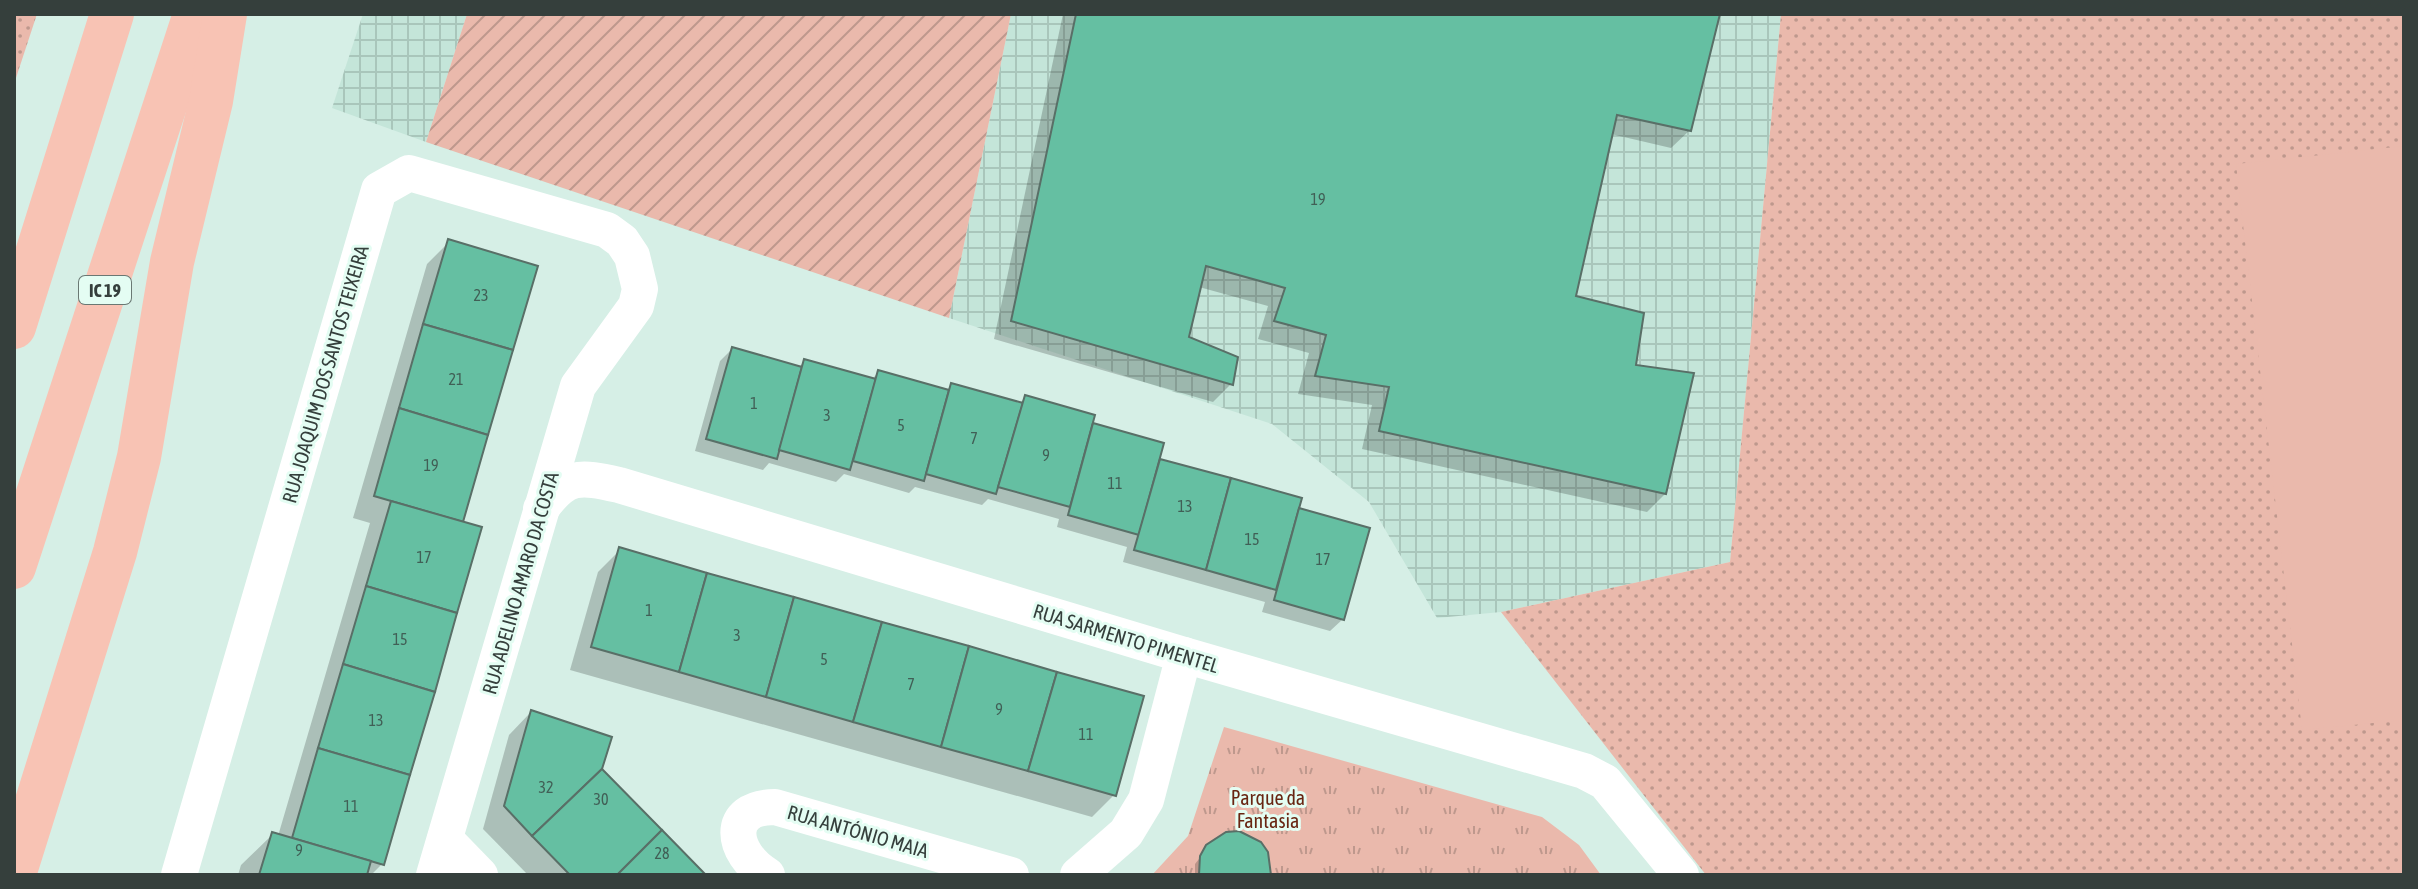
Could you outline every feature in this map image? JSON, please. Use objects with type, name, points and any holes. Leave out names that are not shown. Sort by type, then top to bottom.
[{"type":"highway","points":[[14,327],[112,14]]},
{"type":"highway","name":"IC 19","points":[[14,567],[195,14]]},
{"type":"highway","points":[[14,875],[115,552],[139,457],[172,262],[211,101],[225,14]]},
{"type":"street","name":"RUA JOAQUIM DOS SANTOS TEIXEIRA","points":[[179,875],[379,190],[398,176],[421,174],[607,230],[622,241],[632,256],[640,289],[636,306]]},
{"type":"street","name":"RUA ADELINO AMARO DA COSTA","points":[[434,875],[578,386],[636,306]]},
{"type":"street","name":"RUA SARMENTO PIMENTEL","points":[[541,509],[553,492],[578,478],[619,485],[1596,775],[1681,875]]},
{"type":"street","points":[[1078,875],[1126,833],[1146,800],[1184,655]]},
{"type":"street","name":"RUA ANTÓNIO MAIA","points":[[767,875],[750,865],[739,843],[740,828],[752,809],[775,807],[1011,875]]},
{"type":"street","points":[[445,839],[480,875]]},
{"type":"shaded area","points":[[363,14],[467,14],[426,142],[332,108]]},
{"type":"shaded area","points":[[1011,14],[1781,14],[1730,562],[1501,612],[1437,618],[1369,502],[1272,424],[949,318]]},
{"type":"green space","points":[[14,14],[37,14],[14,84]]},
{"type":"green space","points":[[467,14],[1011,14],[949,318],[426,142]]},
{"type":"green space","points":[[1781,14],[2404,14],[2404,875],[1706,875],[1501,612],[1730,562]]},
{"type":"green space","points":[[2404,146],[2404,720],[2302,730],[2236,164]]},
{"type":"green space","name":"Parque da Fantasia","points":[[1224,727],[1542,817],[1579,845],[1601,875],[1152,875],[1188,836]]},
{"type":"building","points":[[1076,14],[1720,14],[1691,131],[1617,115],[1576,296],[1644,313],[1636,365],[1694,373],[1666,494],[1379,431],[1389,387],[1315,376],[1326,335],[1274,321],[1285,288],[1206,266],[1189,337],[1238,357],[1233,385],[1011,321]]},
{"type":"building","points":[[448,239],[538,266],[513,350],[423,324]]},
{"type":"building","points":[[423,324],[513,350],[488,435],[399,408]]},
{"type":"building","points":[[732,347],[802,367],[777,459],[706,439]]},
{"type":"building","points":[[804,359],[876,379],[850,470],[779,450]]},
{"type":"building","points":[[878,370],[949,390],[924,481],[853,461]]},
{"type":"building","points":[[951,383],[1023,403],[996,494],[926,474]]},
{"type":"building","points":[[1025,395],[1095,415],[1070,507],[998,487]]},
{"type":"building","points":[[399,408],[488,435],[463,522],[374,496]]},
{"type":"building","points":[[1093,423],[1164,443],[1139,535],[1068,515]]},
{"type":"building","points":[[1160,459],[1231,478],[1206,570],[1134,550]]},
{"type":"building","points":[[1231,478],[1302,498],[1276,590],[1206,570]]},
{"type":"building","points":[[391,501],[482,527],[457,613],[366,586]]},
{"type":"building","points":[[1299,508],[1370,528],[1344,620],[1274,600]]},
{"type":"building","points":[[619,547],[707,573],[679,672],[591,647]]},
{"type":"building","points":[[707,573],[794,597],[766,697],[679,672]]},
{"type":"building","points":[[366,586],[457,613],[435,692],[343,664]]},
{"type":"building","points":[[794,597],[882,622],[853,722],[766,697]]},
{"type":"building","points":[[882,622],[969,646],[941,747],[853,722]]},
{"type":"building","points":[[969,646],[1057,672],[1028,771],[941,747]]},
{"type":"building","points":[[343,664],[435,692],[410,775],[318,748]]},
{"type":"building","points":[[1057,672],[1144,696],[1116,796],[1028,771]]},
{"type":"building","points":[[531,710],[612,737],[602,769],[532,836],[504,806]]},
{"type":"building","points":[[318,748],[410,775],[384,865],[292,838]]},
{"type":"building","points":[[602,769],[662,830],[617,875],[570,875],[532,836]]},
{"type":"building","points":[[662,830],[706,875],[617,875]]},
{"type":"building","points":[[1239,831],[1261,842],[1268,852],[1271,875],[1199,875],[1200,856],[1206,845],[1226,832]]},
{"type":"building","points":[[272,832],[371,861],[367,875],[259,875]]}]
